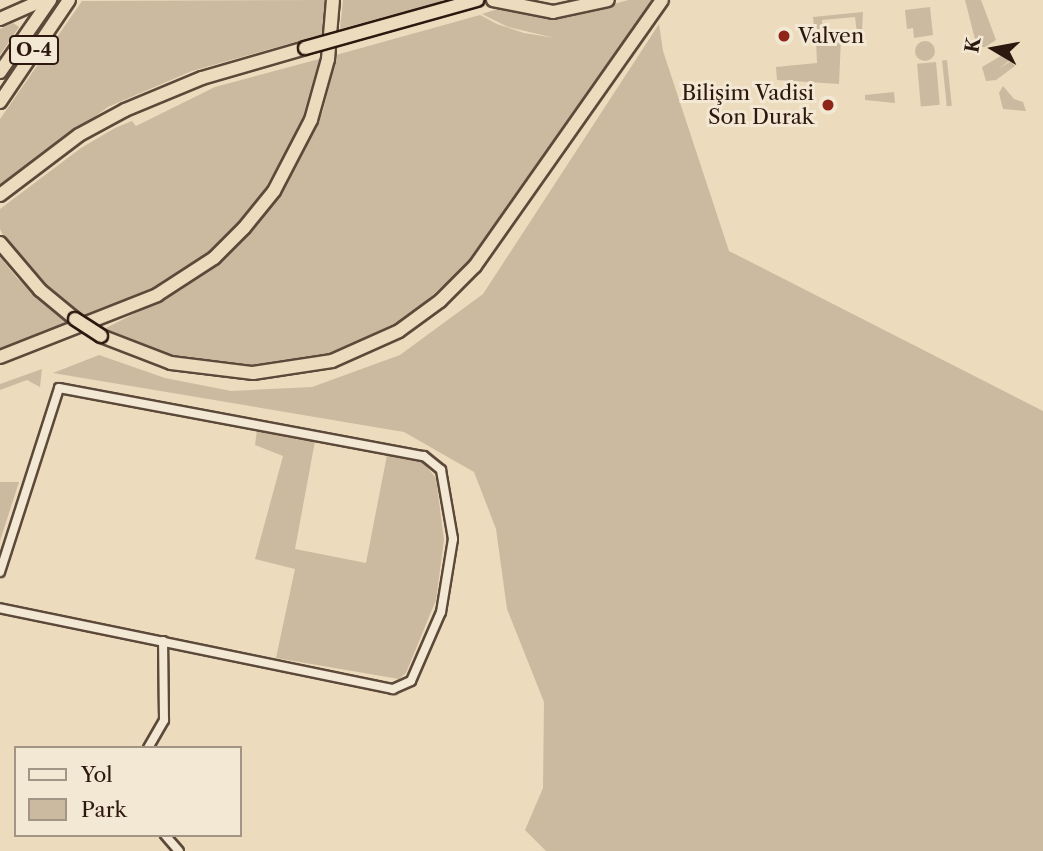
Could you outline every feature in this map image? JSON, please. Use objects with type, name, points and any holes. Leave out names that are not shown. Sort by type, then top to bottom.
[{"type":"highway","points":[[0,19],[43,0]]},
{"type":"highway","name":"O-4","points":[[0,72],[50,0]]},
{"type":"highway","name":"O-4","points":[[0,102],[69,0]]},
{"type":"highway","points":[[0,357],[158,295],[214,258],[244,228],[274,191],[311,120],[328,59],[333,0]]},
{"type":"highway","points":[[0,195],[57,150],[125,110],[202,78],[477,0]]},
{"type":"highway","points":[[493,0],[553,12],[608,0]]},
{"type":"highway","points":[[0,243],[40,290],[75,319],[142,354],[189,368],[264,373],[318,365],[362,350],[399,331],[440,302],[490,246],[662,0]]},
{"type":"street","points":[[0,572],[60,388],[424,456],[441,470],[453,539],[441,612],[404,687],[393,689],[0,608]]},
{"type":"street","points":[[149,746],[164,720],[163,641]]},
{"type":"street","points":[[166,837],[179,851]]},
{"type":"green space","points":[[328,0],[327,33],[192,71],[108,107],[0,186],[0,119],[82,1]]},
{"type":"green space","points":[[343,0],[442,0],[443,1],[340,29]]},
{"type":"green space","points":[[628,0],[655,0],[468,263],[408,317],[329,354],[245,367],[189,362],[151,352],[104,329],[181,290],[242,241],[264,215],[310,140],[323,111],[336,55],[480,15],[497,24],[524,33],[555,38],[508,27],[482,14],[504,7],[566,18]]},
{"type":"green space","points":[[965,0],[981,0],[996,40],[985,47],[977,47]]},
{"type":"green space","points":[[930,7],[933,35],[914,38],[913,28],[907,29],[905,10]]},
{"type":"green space","points":[[863,12],[862,32],[857,33],[855,17],[822,20],[823,36],[815,37],[813,17]]},
{"type":"green space","points":[[13,23],[19,27],[0,55],[0,29]]},
{"type":"green space","points":[[659,24],[663,51],[729,251],[1043,411],[1043,851],[546,851],[525,830],[543,788],[544,702],[507,609],[496,529],[474,472],[404,432],[53,373],[99,355],[165,378],[231,391],[312,387],[400,355],[483,294]]},
{"type":"green space","points":[[841,38],[839,84],[777,80],[776,67],[817,63],[816,41]]},
{"type":"green space","points":[[925,41],[932,44],[935,51],[932,58],[925,61],[918,58],[915,51],[918,44]]},
{"type":"green space","points":[[1006,53],[1010,60],[998,69],[1011,61],[1015,66],[996,80],[986,81],[982,67]]},
{"type":"green space","points":[[323,58],[307,114],[251,213],[199,262],[152,292],[87,318],[51,293],[8,246],[0,229],[0,209],[81,148],[115,128],[132,121],[136,126],[215,87]]},
{"type":"green space","points":[[947,60],[952,106],[947,106],[942,61]]},
{"type":"green space","points":[[936,62],[940,105],[921,106],[917,64]]},
{"type":"green space","points":[[1003,86],[1014,99],[1023,102],[1026,111],[1003,109],[999,93]]},
{"type":"green space","points":[[894,92],[895,103],[865,100],[865,95]]},
{"type":"green space","points":[[0,257],[17,278],[69,325],[0,349]]},
{"type":"green space","points":[[42,369],[40,387],[27,380],[0,390],[0,384]]},
{"type":"green space","points":[[257,430],[315,441],[295,549],[366,563],[387,455],[422,461],[436,478],[444,540],[436,600],[406,673],[399,679],[276,658],[295,569],[255,559],[283,456],[255,445]]},
{"type":"green space","points":[[0,482],[19,482],[0,541]]},
{"type":"place","name":"Valven","points":[[784,36]]},
{"type":"place","name":"Bilişim Vadisi Son Durak","points":[[828,105]]}]
